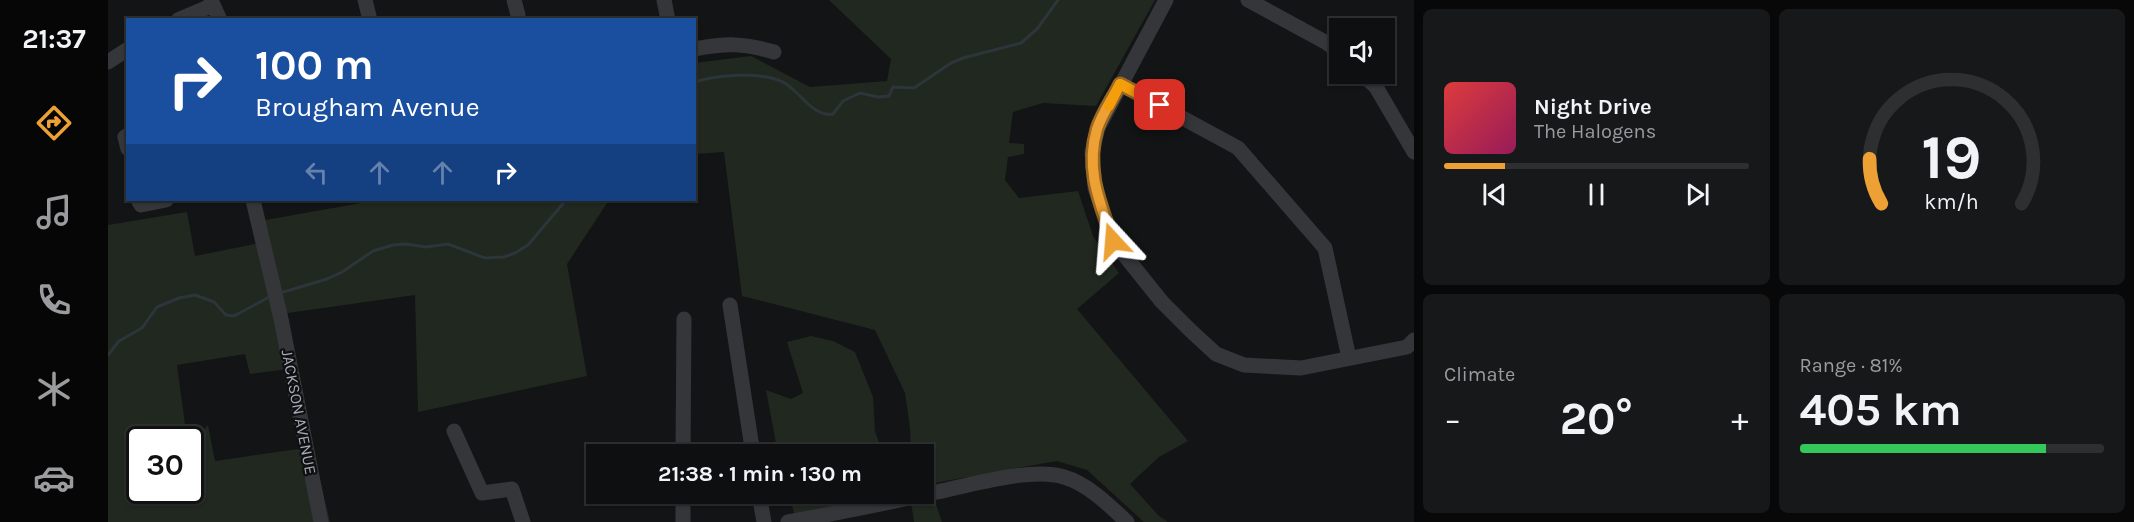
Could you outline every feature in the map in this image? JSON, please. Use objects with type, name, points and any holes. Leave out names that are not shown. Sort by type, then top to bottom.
[{"type":"street","points":[[365,0],[370,18]]},
{"type":"street","points":[[514,0],[518,15]]},
{"type":"street","points":[[664,0],[668,18]]},
{"type":"street","points":[[1166,0],[1098,128],[1092,152],[1095,188],[1113,241],[1162,302],[1216,354],[1244,365],[1301,368],[1407,347],[1414,340]]},
{"type":"street","points":[[1248,0],[1329,45]]},
{"type":"street","points":[[182,18],[212,2],[219,18]]},
{"type":"street","points":[[696,49],[748,45],[774,52]]},
{"type":"street","points":[[108,62],[126,50]]},
{"type":"street","points":[[1120,84],[1238,148],[1325,248],[1349,358]]},
{"type":"street","points":[[1373,84],[1414,152]]},
{"type":"street","points":[[139,201],[141,205],[161,201]]},
{"type":"street","name":"JACKSON AVENUE","points":[[252,201],[277,302],[321,522]]},
{"type":"street","points":[[730,305],[751,444]]},
{"type":"street","points":[[683,444],[684,319]]},
{"type":"street","points":[[454,431],[482,494],[512,489],[523,522]]},
{"type":"street","points":[[788,522],[988,481],[1039,474],[1062,476],[1076,482],[1091,491],[1127,522]]},
{"type":"street","points":[[683,504],[683,522]]},
{"type":"street","points":[[761,504],[764,522]]},
{"type":"shaded area","points":[[829,0],[1155,0],[1096,106],[1043,103],[1013,112],[1009,143],[1024,144],[1024,154],[1008,157],[1005,180],[1019,198],[1078,191],[1093,236],[1119,273],[1077,309],[1188,441],[1159,457],[1130,484],[1159,516],[1168,522],[1144,522],[1087,470],[1057,461],[934,483],[934,444],[911,444],[905,393],[875,330],[742,296],[724,152],[696,154],[696,63],[751,56],[810,87],[887,81],[891,59]]},
{"type":"shaded area","points":[[372,201],[608,201],[567,264],[587,376],[418,412],[415,295],[281,314],[289,369],[250,374],[245,354],[177,365],[185,426],[126,426],[126,504],[204,504],[204,429],[208,425],[215,461],[312,447],[330,522],[108,522],[108,225],[187,212],[195,256],[265,242],[260,221]]},
{"type":"shaded area","points":[[811,336],[833,341],[855,352],[873,397],[875,431],[880,444],[776,444],[766,390],[791,399],[803,393],[787,342]]},
{"type":"shaded area","points":[[934,499],[942,522],[914,522],[911,504],[934,504]]},
{"type":"shaded area","points":[[792,504],[879,504],[879,507],[795,517]]},
{"type":"waterway","points":[[696,82],[739,75],[763,76],[783,82],[819,112],[833,114],[843,101],[860,93],[878,97],[889,96],[893,87],[914,88],[951,63],[963,58],[1021,43],[1037,29],[1058,0]]},
{"type":"waterway","points":[[280,293],[327,279],[342,272],[373,251],[393,245],[426,247],[448,244],[485,258],[504,257],[528,245],[565,201]]},
{"type":"waterway","points":[[108,355],[119,341],[142,328],[157,307],[179,298],[195,295],[214,302],[226,315],[234,316],[271,296]]},
{"type":"slow traffic","points":[[1109,106],[1120,84],[1135,92]]},
{"type":"route","points":[[1113,241],[1095,188],[1092,152],[1098,128],[1120,84],[1160,105]]}]
